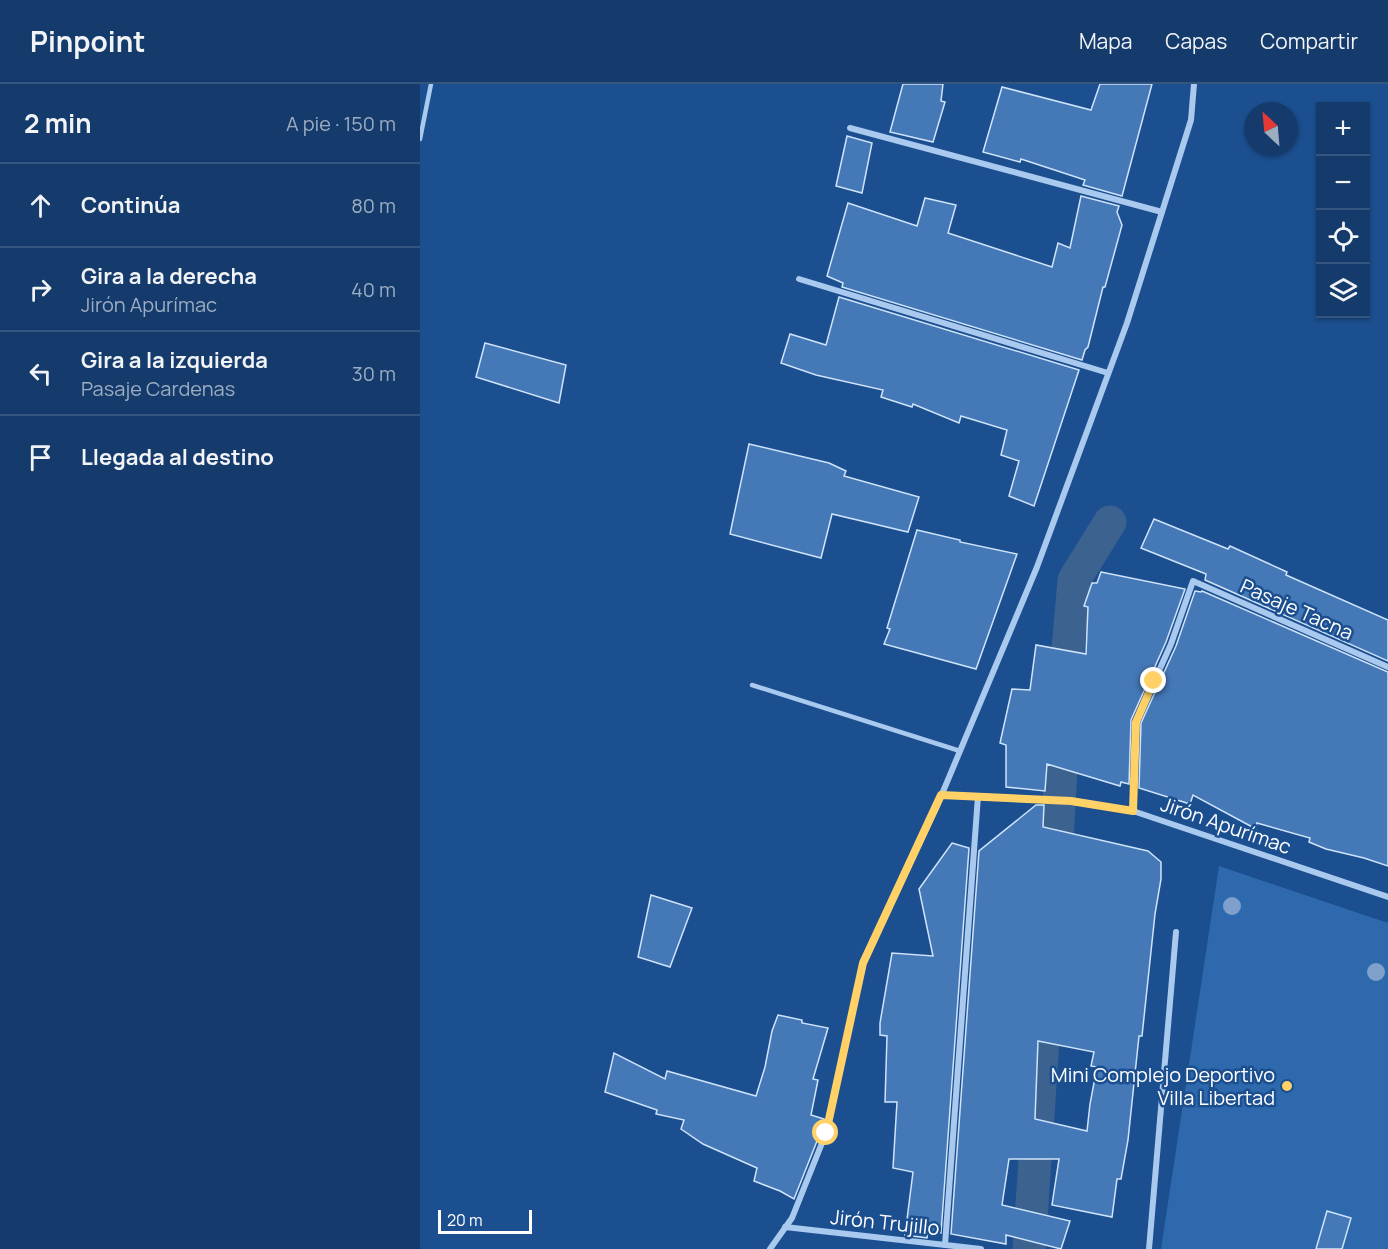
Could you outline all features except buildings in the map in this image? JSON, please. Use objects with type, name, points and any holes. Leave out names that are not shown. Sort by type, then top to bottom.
[{"type":"street","points":[[770,1249],[792,1218],[826,1133],[863,963],[941,795],[1037,567],[1127,324],[1191,120],[1194,84]]},
{"type":"street","points":[[850,128],[1162,212]]},
{"type":"street","points":[[799,279],[1108,373]]},
{"type":"street","name":"Pasaje Tacna","points":[[1133,811],[1136,722],[1171,644],[1194,581],[1388,667]]},
{"type":"street","name":"Jirón Apurímac","points":[[941,795],[1071,801],[1133,811],[1388,897]]},
{"type":"street","points":[[945,1245],[978,796]]},
{"type":"street","points":[[1149,1249],[1176,932]]},
{"type":"street","name":"Jirón Trujillo","points":[[785,1227],[981,1249]]},
{"type":"lane","points":[[420,139],[431,84]]},
{"type":"lane","points":[[752,685],[960,751]]},
{"type":"shaded area","name":"Mini Complejo Deportivo Villa Libertad","points":[[1219,866],[1388,923],[1388,1249],[1161,1249]]},
{"type":"waterway","points":[[1055,876],[1074,580],[1110,522]]},
{"type":"waterway","points":[[1029,1249],[1046,996]]},
{"type":"place","name":"Mini Complejo Deportivo Villa Libertad","points":[[1287,1086]]},
{"type":"route","points":[[826,1133],[863,963],[941,795],[1071,801],[1133,811],[1136,722],[1154,681]]}]
